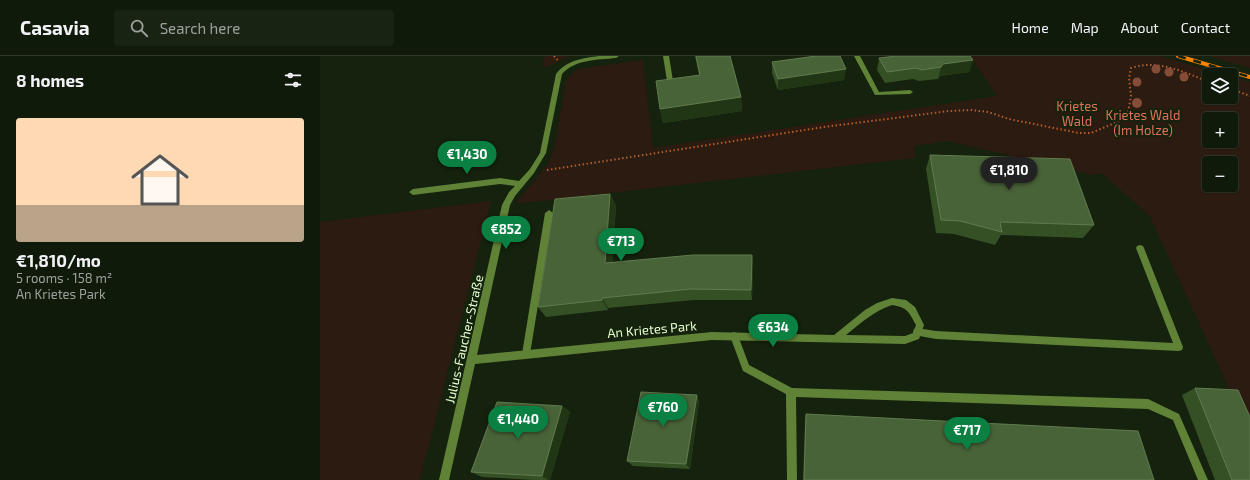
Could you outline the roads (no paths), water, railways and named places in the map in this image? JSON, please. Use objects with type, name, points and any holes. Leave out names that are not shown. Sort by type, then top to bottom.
[{"type":"street","name":"Julius-Faucher-Straße","points":[[444,480],[506,205],[512,194],[532,171],[543,153],[559,74],[564,67],[574,62],[616,56]]},
{"type":"street","points":[[666,56],[671,87]]},
{"type":"street","points":[[857,56],[875,92],[878,94],[910,92]]},
{"type":"street","points":[[413,192],[500,181],[520,184]]},
{"type":"street","points":[[526,354],[549,213]]},
{"type":"street","points":[[835,339],[878,305],[889,301],[900,302],[910,306],[917,315],[920,325],[917,332],[936,335],[1179,347],[1140,248]]},
{"type":"street","name":"An Krietes Park","points":[[472,360],[712,336],[905,340],[916,336],[917,332]]},
{"type":"street","points":[[734,336],[746,368],[791,392],[1148,404],[1176,417],[1203,480]]},
{"type":"street","points":[[791,392],[792,480]]},
{"type":"railway","points":[[1178,56],[1250,77]]},
{"type":"park label","name":"Krietes Wald","points":[[1077,114]]},
{"type":"park label","name":"Krietes Wald (Im Holze)","points":[[1143,122]]}]
